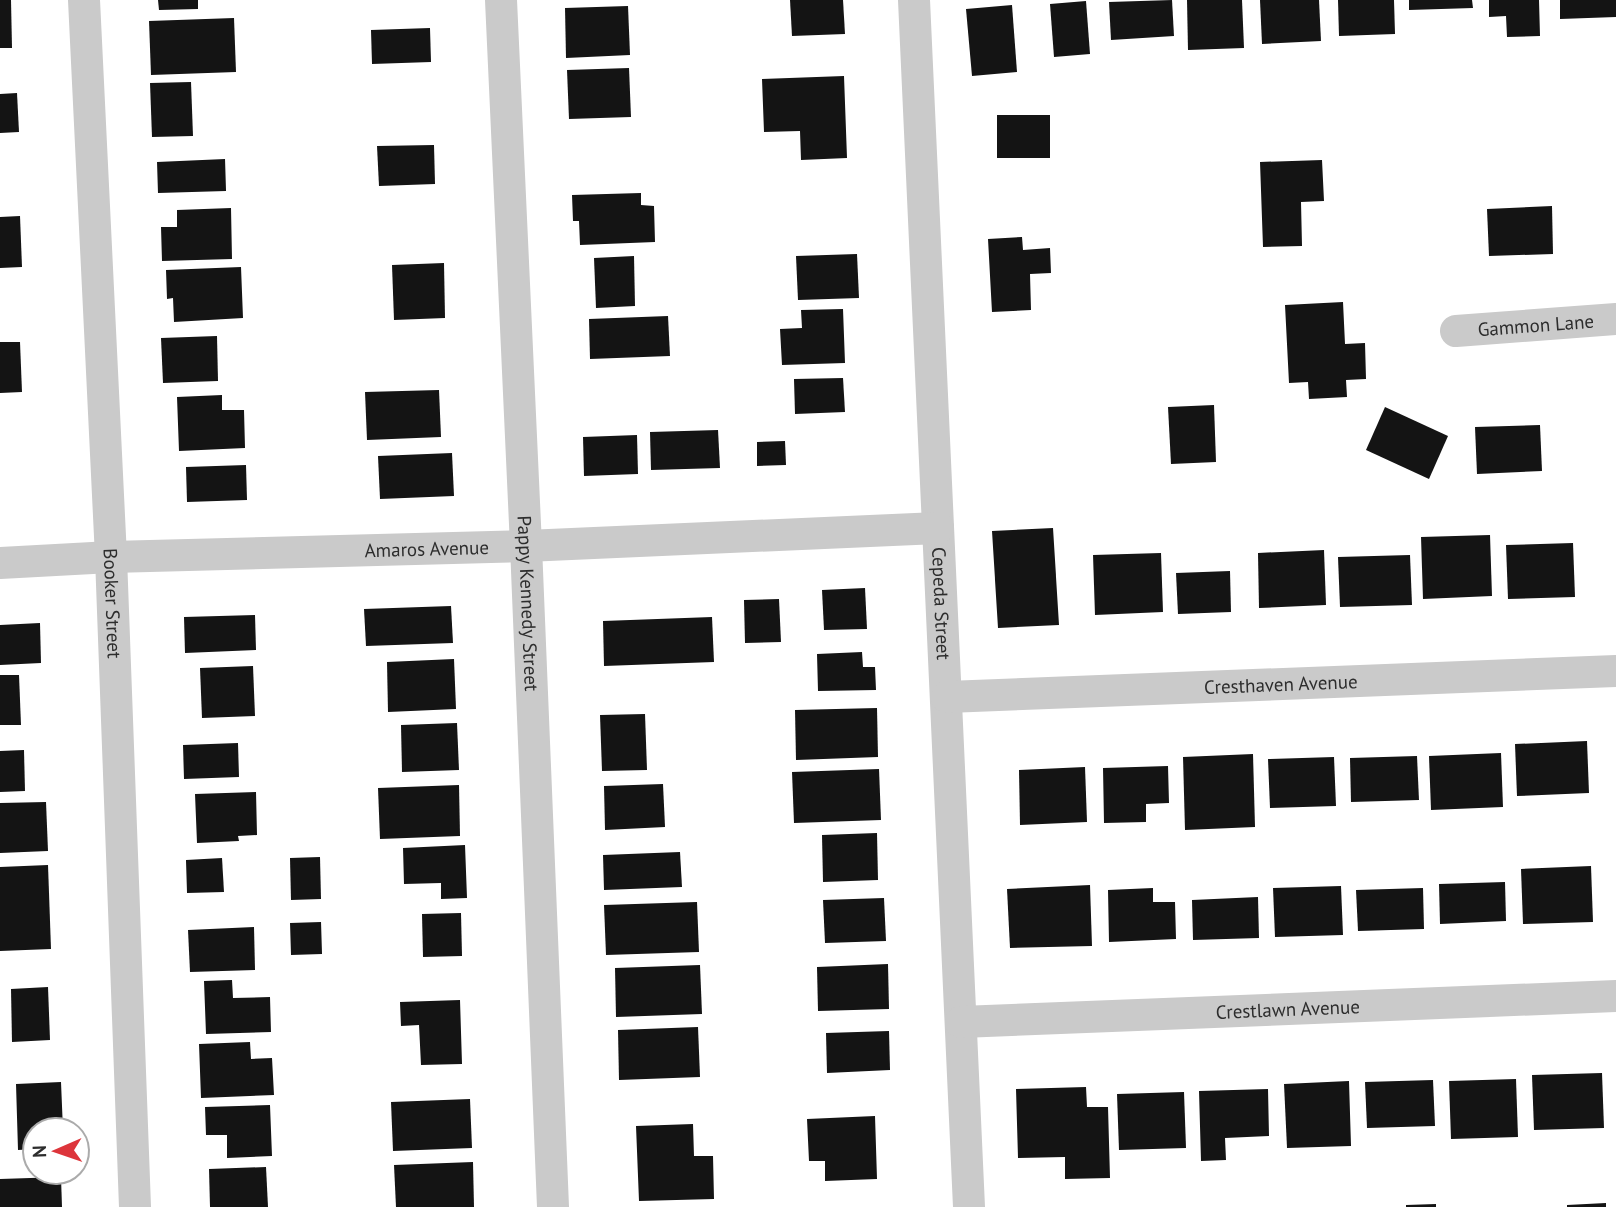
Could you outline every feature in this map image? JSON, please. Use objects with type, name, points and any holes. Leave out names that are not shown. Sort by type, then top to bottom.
[{"type":"street","name":"Booker Street","points":[[84,0],[111,557],[135,1207]]},
{"type":"street","name":"Pappy Kennedy Street","points":[[501,0],[553,1207]]},
{"type":"street","name":"Cepeda Street","points":[[914,0],[969,1207]]},
{"type":"street","name":"Gammon Lane","points":[[1456,331],[1616,319]]},
{"type":"street","name":"Amaros Avenue","points":[[0,563],[111,557],[526,547],[939,528]]},
{"type":"street","name":"Cresthaven Avenue","points":[[947,697],[1616,671]]},
{"type":"street","name":"Crestlawn Avenue","points":[[961,1022],[1616,996]]},
{"type":"building","points":[[0,0],[11,0],[12,48],[0,48]]},
{"type":"building","points":[[158,0],[198,0],[198,9],[159,10]]},
{"type":"building","points":[[790,0],[843,0],[845,34],[792,36]]},
{"type":"building","points":[[1172,0],[1174,36],[1111,40],[1109,2]]},
{"type":"building","points":[[1187,0],[1242,0],[1244,48],[1188,50]]},
{"type":"building","points":[[1260,0],[1319,0],[1321,41],[1262,44]]},
{"type":"building","points":[[1338,0],[1394,0],[1395,34],[1339,36]]},
{"type":"building","points":[[1409,0],[1472,0],[1473,8],[1409,10]]},
{"type":"building","points":[[1489,0],[1539,0],[1540,36],[1507,37],[1506,16],[1489,17]]},
{"type":"building","points":[[1560,0],[1616,0],[1616,17],[1560,19]]},
{"type":"building","points":[[1086,1],[1090,54],[1054,57],[1050,4]]},
{"type":"building","points":[[1012,5],[1017,72],[972,76],[966,9]]},
{"type":"building","points":[[628,6],[630,55],[566,58],[565,8]]},
{"type":"building","points":[[234,18],[236,72],[151,75],[149,21]]},
{"type":"building","points":[[430,28],[431,62],[372,64],[371,30]]},
{"type":"building","points":[[629,68],[631,117],[569,119],[567,70]]},
{"type":"building","points":[[844,76],[847,158],[801,160],[800,131],[764,132],[762,79]]},
{"type":"building","points":[[191,82],[193,136],[152,137],[150,83]]},
{"type":"building","points":[[17,93],[19,132],[0,133],[0,94]]},
{"type":"building","points":[[997,115],[1050,115],[1050,158],[997,158]]},
{"type":"building","points":[[434,145],[435,184],[379,186],[377,146]]},
{"type":"building","points":[[225,159],[226,191],[158,193],[157,162]]},
{"type":"building","points":[[1322,160],[1324,201],[1301,202],[1302,246],[1263,247],[1260,162]]},
{"type":"building","points":[[641,193],[641,205],[654,206],[655,242],[580,245],[579,221],[573,221],[572,195]]},
{"type":"building","points":[[1552,206],[1553,254],[1489,256],[1487,209]]},
{"type":"building","points":[[231,208],[232,259],[162,261],[161,227],[177,227],[177,210]]},
{"type":"building","points":[[20,216],[22,267],[0,268],[0,217]]},
{"type":"building","points":[[1022,237],[1023,250],[1050,248],[1051,273],[1030,274],[1031,310],[992,312],[988,239]]},
{"type":"building","points":[[857,254],[859,298],[798,300],[796,256]]},
{"type":"building","points":[[634,256],[635,306],[596,308],[594,258]]},
{"type":"building","points":[[444,263],[445,318],[394,320],[392,265]]},
{"type":"building","points":[[241,267],[243,318],[174,322],[173,298],[167,299],[166,270]]},
{"type":"building","points":[[1343,302],[1345,344],[1365,343],[1366,379],[1346,380],[1347,397],[1309,399],[1308,382],[1289,383],[1285,305]]},
{"type":"building","points":[[843,309],[845,363],[782,365],[780,329],[802,328],[801,310]]},
{"type":"building","points":[[668,316],[670,356],[590,359],[589,319]]},
{"type":"building","points":[[217,336],[218,381],[163,383],[161,338]]},
{"type":"building","points":[[0,342],[20,342],[22,392],[0,393]]},
{"type":"building","points":[[843,378],[845,412],[795,414],[794,379]]},
{"type":"building","points":[[439,390],[441,437],[367,440],[365,392]]},
{"type":"building","points":[[222,395],[222,410],[244,410],[245,448],[179,451],[177,397]]},
{"type":"building","points":[[1214,405],[1216,462],[1171,464],[1168,407]]},
{"type":"building","points":[[1385,407],[1448,436],[1429,479],[1366,450]]},
{"type":"building","points":[[1540,425],[1542,471],[1477,474],[1475,427]]},
{"type":"building","points":[[718,430],[720,468],[651,470],[650,432]]},
{"type":"building","points":[[637,435],[638,474],[584,476],[583,437]]},
{"type":"building","points":[[785,441],[786,465],[757,466],[757,442]]},
{"type":"building","points":[[452,453],[454,496],[380,499],[378,456]]},
{"type":"building","points":[[246,465],[247,500],[187,502],[186,467]]},
{"type":"building","points":[[1053,528],[1059,625],[998,628],[992,531]]},
{"type":"building","points":[[1490,535],[1492,596],[1423,599],[1421,537]]},
{"type":"building","points":[[1573,543],[1575,597],[1508,599],[1506,545]]},
{"type":"building","points":[[1324,550],[1326,605],[1259,608],[1258,553]]},
{"type":"building","points":[[1161,553],[1163,612],[1095,615],[1093,555]]},
{"type":"building","points":[[1410,555],[1412,605],[1340,607],[1338,557]]},
{"type":"building","points":[[1230,571],[1231,612],[1178,614],[1176,573]]},
{"type":"building","points":[[865,588],[867,629],[824,630],[822,590]]},
{"type":"building","points":[[779,599],[781,642],[745,643],[744,600]]},
{"type":"building","points":[[451,606],[453,643],[366,646],[364,609]]},
{"type":"building","points":[[255,615],[256,650],[185,653],[184,617]]},
{"type":"building","points":[[712,617],[714,662],[604,666],[603,621]]},
{"type":"building","points":[[40,623],[41,663],[0,665],[0,625]]},
{"type":"building","points":[[862,652],[863,667],[875,667],[876,690],[818,691],[817,654]]},
{"type":"building","points":[[454,659],[456,709],[388,712],[387,662]]},
{"type":"building","points":[[253,666],[255,716],[202,718],[200,668]]},
{"type":"building","points":[[0,675],[19,675],[21,725],[0,725]]},
{"type":"building","points":[[877,708],[878,757],[796,760],[795,710]]},
{"type":"building","points":[[645,714],[647,770],[602,771],[600,715]]},
{"type":"building","points":[[457,723],[459,770],[402,772],[401,725]]},
{"type":"building","points":[[1587,741],[1589,793],[1517,796],[1515,744]]},
{"type":"building","points":[[238,743],[239,777],[184,779],[183,745]]},
{"type":"building","points":[[24,750],[25,791],[0,792],[0,751]]},
{"type":"building","points":[[1501,753],[1503,807],[1431,810],[1429,756]]},
{"type":"building","points":[[1253,754],[1255,827],[1185,830],[1183,757]]},
{"type":"building","points":[[1417,756],[1419,800],[1351,802],[1350,758]]},
{"type":"building","points":[[1334,757],[1336,806],[1270,808],[1268,759]]},
{"type":"building","points":[[1168,766],[1169,803],[1146,804],[1146,822],[1104,823],[1103,768]]},
{"type":"building","points":[[1085,767],[1087,822],[1020,825],[1019,770]]},
{"type":"building","points":[[879,769],[881,820],[794,823],[792,772]]},
{"type":"building","points":[[663,784],[665,827],[605,830],[604,786]]},
{"type":"building","points":[[459,785],[460,836],[380,839],[378,788]]},
{"type":"building","points":[[256,792],[257,835],[238,836],[239,841],[197,843],[195,794]]},
{"type":"building","points":[[46,802],[48,851],[0,853],[0,803]]},
{"type":"building","points":[[877,833],[878,880],[823,882],[822,835]]},
{"type":"building","points":[[465,845],[467,898],[441,899],[441,883],[404,884],[403,848]]},
{"type":"building","points":[[680,852],[682,887],[604,890],[603,855]]},
{"type":"building","points":[[320,857],[321,899],[291,900],[290,858]]},
{"type":"building","points":[[222,858],[224,892],[187,893],[186,860]]},
{"type":"building","points":[[48,865],[51,949],[0,951],[0,867]]},
{"type":"building","points":[[1591,866],[1593,922],[1523,924],[1521,869]]},
{"type":"building","points":[[1505,882],[1506,921],[1440,924],[1439,884]]},
{"type":"building","points":[[1090,885],[1092,946],[1010,948],[1007,889]]},
{"type":"building","points":[[1341,886],[1343,935],[1275,937],[1273,888]]},
{"type":"building","points":[[1153,888],[1153,902],[1175,902],[1176,939],[1109,942],[1108,890]]},
{"type":"building","points":[[1423,888],[1424,929],[1358,931],[1356,890]]},
{"type":"building","points":[[1258,897],[1259,938],[1193,940],[1192,900]]},
{"type":"building","points":[[884,898],[886,941],[825,943],[823,900]]},
{"type":"building","points":[[697,902],[699,952],[606,955],[604,905]]},
{"type":"building","points":[[461,913],[462,956],[423,957],[422,914]]},
{"type":"building","points":[[321,922],[322,954],[291,955],[290,923]]},
{"type":"building","points":[[254,927],[255,970],[190,972],[188,930]]},
{"type":"building","points":[[888,964],[889,1009],[818,1011],[817,967]]},
{"type":"building","points":[[700,965],[702,1014],[616,1017],[615,968]]},
{"type":"building","points":[[232,980],[233,998],[270,997],[271,1032],[206,1034],[204,981]]},
{"type":"building","points":[[48,987],[50,1040],[12,1042],[11,989]]},
{"type":"building","points":[[460,1000],[462,1064],[421,1065],[419,1025],[401,1026],[400,1002]]},
{"type":"building","points":[[698,1027],[700,1077],[619,1080],[618,1030]]},
{"type":"building","points":[[889,1031],[890,1070],[827,1073],[826,1033]]},
{"type":"building","points":[[250,1042],[251,1059],[272,1058],[274,1095],[201,1098],[199,1044]]},
{"type":"building","points":[[1602,1073],[1604,1128],[1534,1130],[1532,1075]]},
{"type":"building","points":[[1516,1079],[1518,1137],[1451,1139],[1449,1081]]},
{"type":"building","points":[[1433,1080],[1435,1126],[1367,1128],[1365,1082]]},
{"type":"building","points":[[1349,1081],[1351,1146],[1287,1148],[1284,1084]]},
{"type":"building","points":[[61,1082],[62,1116],[21,1116],[21,1150],[18,1150],[16,1084]]},
{"type":"building","points":[[1086,1087],[1087,1107],[1108,1107],[1110,1178],[1065,1179],[1065,1157],[1018,1158],[1016,1089]]},
{"type":"building","points":[[1268,1089],[1269,1136],[1225,1138],[1226,1160],[1201,1161],[1199,1091]]},
{"type":"building","points":[[1184,1092],[1186,1148],[1119,1150],[1117,1094]]},
{"type":"building","points":[[470,1099],[472,1148],[393,1151],[391,1102]]},
{"type":"building","points":[[270,1105],[272,1156],[227,1158],[227,1135],[206,1135],[205,1107]]},
{"type":"building","points":[[875,1116],[877,1179],[825,1181],[825,1161],[809,1161],[807,1119]]},
{"type":"building","points":[[693,1124],[694,1156],[713,1156],[714,1199],[639,1201],[636,1126]]},
{"type":"building","points":[[473,1162],[474,1207],[396,1207],[394,1165]]},
{"type":"building","points":[[266,1167],[268,1207],[210,1207],[209,1169]]},
{"type":"building","points":[[21,1178],[21,1186],[61,1186],[62,1207],[0,1207],[0,1179]]},
{"type":"building","points":[[1606,1203],[1606,1207],[1567,1207],[1567,1205]]},
{"type":"building","points":[[1436,1204],[1436,1207],[1406,1207],[1406,1205]]}]
